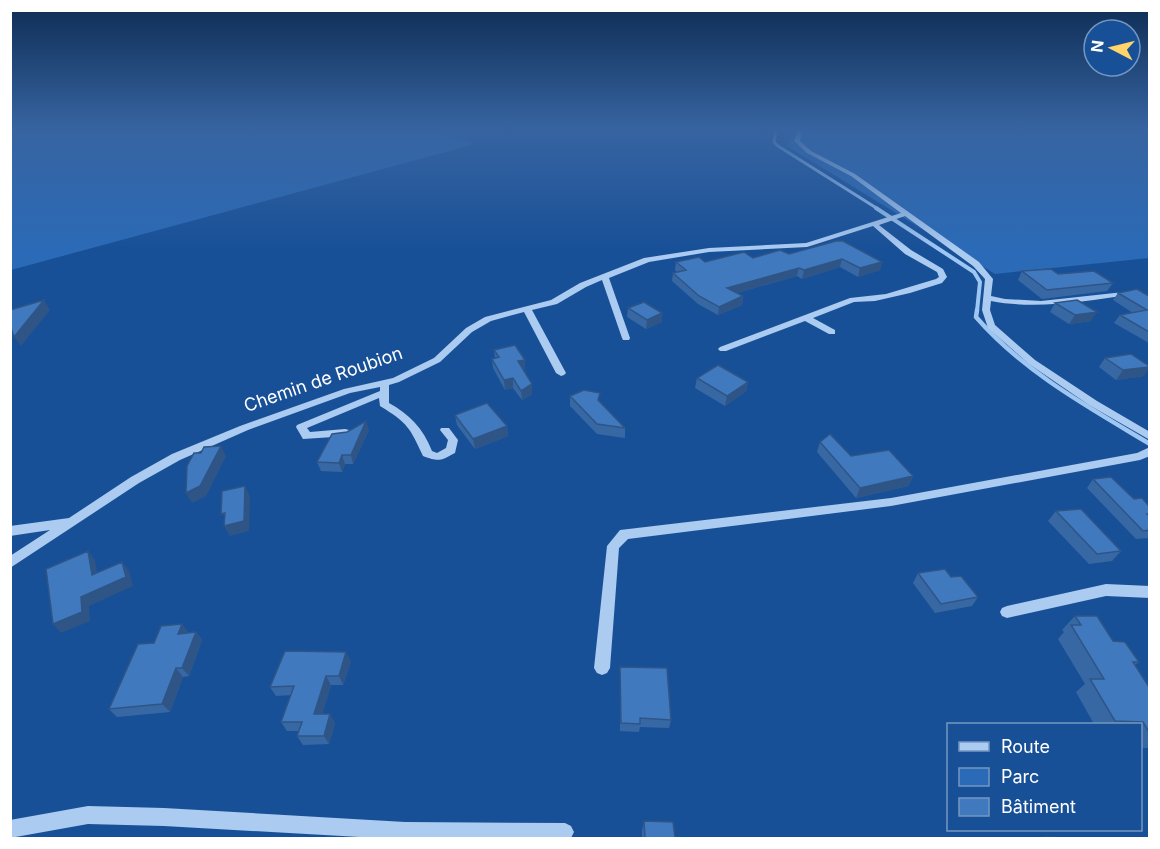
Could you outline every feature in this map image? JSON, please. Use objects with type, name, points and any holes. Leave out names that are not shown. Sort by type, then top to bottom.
[{"type":"street","points":[[843,170],[853,175],[901,216],[976,264],[989,279],[986,310],[992,326],[1032,362],[1148,435]]},
{"type":"street","name":"Chemin de Roubion","points":[[10,563],[135,480],[176,458],[244,428],[347,391],[385,387],[437,360],[469,330],[488,320],[554,302],[605,277],[648,260],[709,250],[807,245],[901,216]]},
{"type":"street","points":[[723,349],[808,319],[853,300],[868,300],[905,292],[939,281],[943,277],[940,271],[908,252],[875,225]]},
{"type":"street","points":[[605,277],[626,338]]},
{"type":"street","points":[[988,298],[1006,301],[1061,301],[1136,292]]},
{"type":"street","points":[[527,309],[561,374]]},
{"type":"street","points":[[808,319],[832,333]]},
{"type":"street","points":[[347,433],[307,436],[301,427],[385,387],[384,405],[412,422],[423,438],[428,453],[438,457],[451,450],[453,440],[445,430]]},
{"type":"street","points":[[602,668],[613,546],[624,534],[891,502],[1140,456],[1149,451]]},
{"type":"street","points":[[10,531],[72,522]]},
{"type":"street","points":[[1007,612],[1106,590],[1149,592]]},
{"type":"street","points":[[19,831],[88,815],[164,817],[405,831],[565,832]]},
{"type":"green space","points":[[11,170],[381,170],[11,270]]},
{"type":"green space","points":[[825,170],[1149,170],[1149,258],[995,274]]},
{"type":"building","points":[[843,241],[882,262],[860,268],[842,259],[804,270],[799,268],[727,288],[743,296],[719,307],[699,296],[673,273],[686,270],[676,262],[699,257],[705,262],[744,252],[753,258],[780,250],[789,254]]},
{"type":"building","points":[[1051,269],[1058,274],[1094,271],[1113,283],[1047,290],[1022,271]]},
{"type":"building","points":[[1137,289],[1149,296],[1149,332],[1120,315],[1147,310],[1118,293]]},
{"type":"building","points":[[44,300],[14,337],[10,325],[10,310]]},
{"type":"building","points":[[1077,300],[1097,312],[1075,315],[1055,303]]},
{"type":"building","points":[[644,302],[662,313],[647,320],[628,308]]},
{"type":"building","points":[[515,345],[525,360],[518,361],[532,384],[521,391],[513,378],[504,380],[492,359],[499,357],[494,350]]},
{"type":"building","points":[[1131,354],[1149,367],[1123,370],[1105,358]]},
{"type":"building","points":[[718,365],[748,382],[727,396],[697,378]]},
{"type":"building","points":[[584,390],[600,393],[598,400],[625,428],[597,424],[570,396]]},
{"type":"building","points":[[487,403],[507,426],[473,439],[455,415]]},
{"type":"building","points":[[366,421],[351,455],[342,455],[339,463],[317,462],[332,434],[347,432]]},
{"type":"building","points":[[830,434],[851,456],[889,450],[913,476],[860,488],[820,442]]},
{"type":"building","points":[[221,446],[200,486],[186,493],[187,466],[194,453],[201,453],[204,447]]},
{"type":"building","points":[[1111,477],[1134,499],[1142,498],[1149,506],[1149,514],[1147,514],[1149,530],[1143,531],[1093,479]]},
{"type":"building","points":[[245,486],[244,521],[224,526],[225,513],[221,514],[222,491]]},
{"type":"building","points":[[1081,509],[1121,551],[1097,554],[1056,511]]},
{"type":"building","points":[[88,551],[92,575],[122,562],[126,577],[81,597],[82,612],[53,624],[46,569]]},
{"type":"building","points":[[945,569],[951,577],[961,576],[978,597],[941,604],[918,573]]},
{"type":"building","points":[[1075,616],[1097,616],[1113,641],[1125,642],[1139,662],[1133,662],[1149,687],[1149,732],[1143,722],[1115,721],[1090,679],[1104,679],[1071,625],[1081,625]]},
{"type":"building","points":[[182,624],[178,634],[196,632],[182,668],[176,668],[162,704],[109,709],[138,644],[154,643],[161,626]]},
{"type":"building","points":[[285,651],[346,652],[339,676],[326,676],[314,714],[330,714],[324,736],[297,736],[302,722],[281,722],[294,686],[270,687]]},
{"type":"building","points":[[620,667],[667,668],[671,720],[640,718],[640,724],[621,723]]},
{"type":"building","points":[[644,821],[673,822],[675,838],[645,838]]},
{"type":"waterway","points":[[815,170],[878,209]]},
{"type":"waterway","points":[[876,208],[974,272],[980,282],[977,311]]},
{"type":"waterway","points":[[977,310],[976,317],[995,337],[1036,372],[1080,402],[1150,444]]}]
